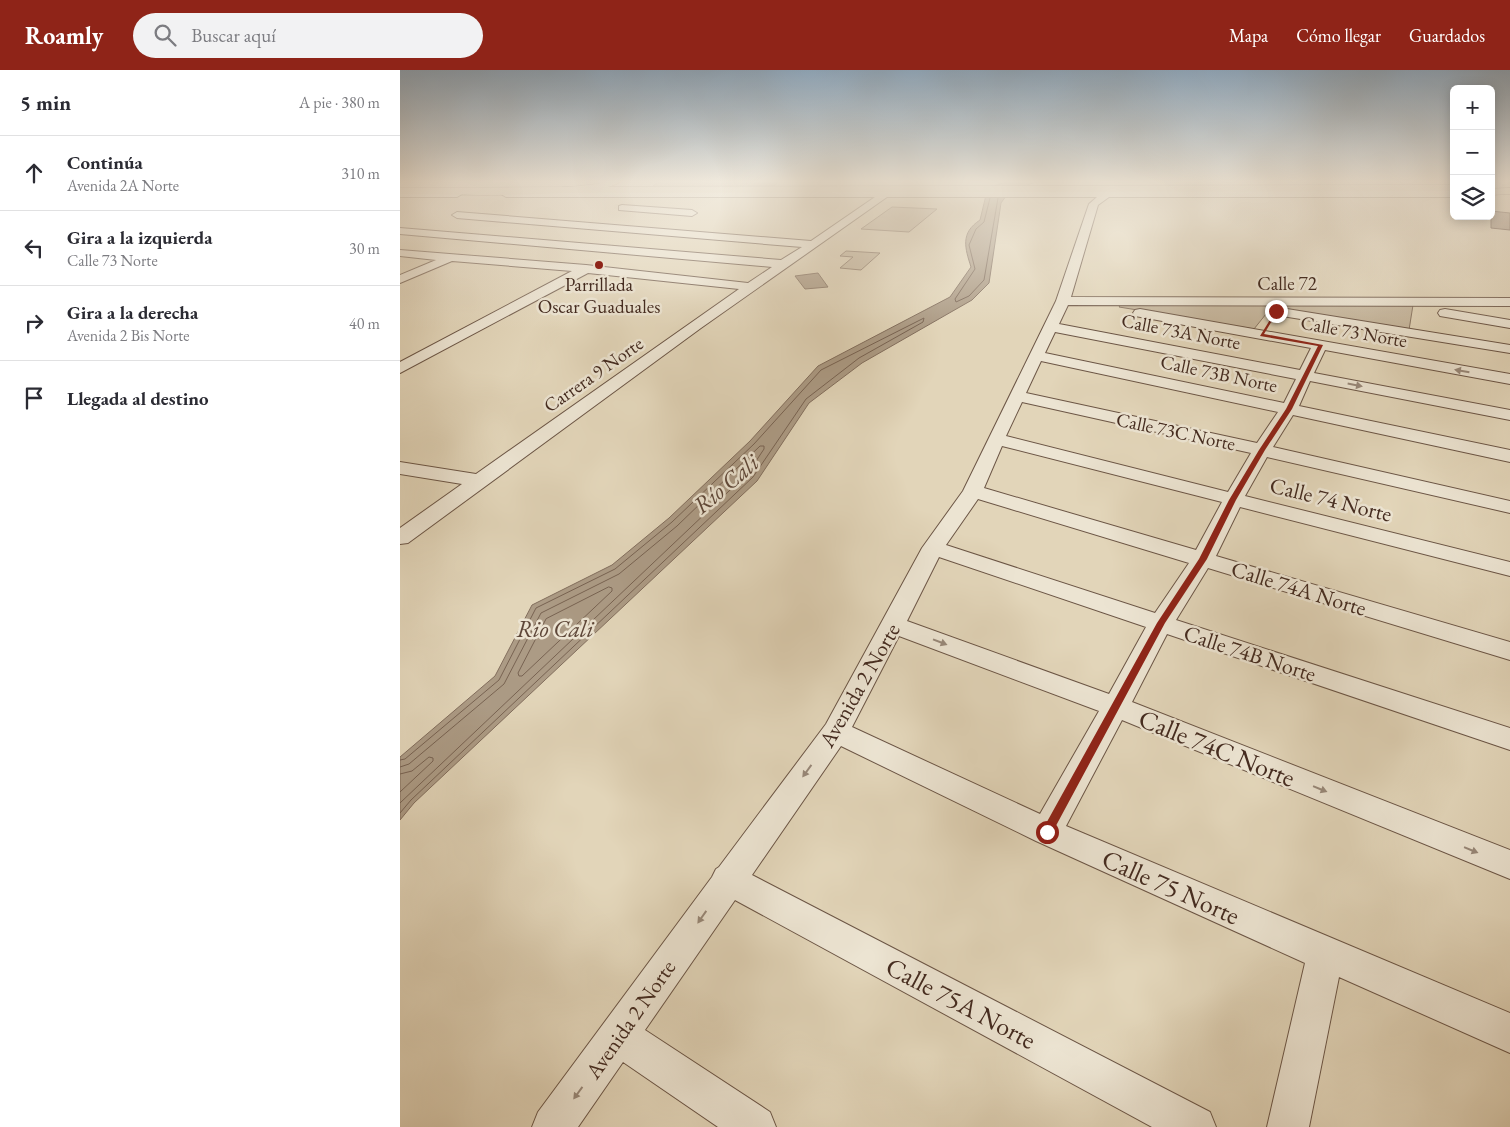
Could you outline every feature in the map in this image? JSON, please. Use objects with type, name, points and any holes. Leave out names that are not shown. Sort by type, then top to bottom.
[{"type":"street","points":[[629,230],[812,244]]},
{"type":"street","points":[[400,368],[582,269],[613,249],[653,230]]},
{"type":"street","name":"Carrera 9 Norte","points":[[400,538],[782,264],[832,230]]},
{"type":"street","name":"Avenida 2 Norte","points":[[553,1127],[728,879],[836,731],[934,548],[973,491],[1063,301],[1080,230]]},
{"type":"street","points":[[403,232],[782,264]]},
{"type":"street","points":[[400,253],[582,269],[751,287]]},
{"type":"street","points":[[400,279],[452,258]]},
{"type":"street","name":"Calle 72","points":[[1063,301],[1510,302]]},
{"type":"street","name":"Calle 73 Norte","points":[[1105,302],[1110,307],[1510,379]]},
{"type":"street","points":[[1413,333],[1420,311],[1423,310],[1510,324]]},
{"type":"street","points":[[1261,335],[1276,311],[1510,349]]},
{"type":"street","name":"Calle 73A Norte","points":[[1051,327],[1510,414]]},
{"type":"street","points":[[1047,832],[1161,623],[1203,559],[1233,500],[1262,450],[1289,409],[1307,376],[1320,345]]},
{"type":"street","name":"Calle 73B Norte","points":[[1037,356],[1510,456]]},
{"type":"street","name":"Calle 73C Norte","points":[[1017,396],[1510,507]]},
{"type":"street","name":"Calle 74 Norte","points":[[996,440],[1510,569]]},
{"type":"street","points":[[400,468],[480,481]]},
{"type":"street","name":"Calle 74A Norte","points":[[973,491],[1510,651]]},
{"type":"street","name":"Calle 74B Norte","points":[[934,548],[1510,739]]},
{"type":"street","name":"Calle 74C Norte","points":[[894,624],[1116,708],[1510,865]]},
{"type":"street","name":"Calle 75 Norte","points":[[836,731],[1047,832],[1325,955],[1384,978],[1510,1033]]},
{"type":"street","name":"Calle 75A Norte","points":[[728,879],[1195,1127]]},
{"type":"street","points":[[1288,1127],[1325,955]]},
{"type":"street","points":[[619,1036],[754,1127]]},
{"type":"shaded area","points":[[882,230],[911,230],[909,232]]},
{"type":"shaded area","points":[[846,251],[880,253],[861,270],[840,268],[853,257],[840,256]]},
{"type":"shaded area","points":[[1122,303],[1413,305],[1409,330],[1270,309],[1254,329],[1119,307]]},
{"type":"water","name":"Rio Cali","points":[[969,230],[997,230],[989,283],[972,300],[862,363],[809,403],[757,481],[414,803],[400,820],[400,757],[495,676],[532,605],[612,565],[669,518],[750,441],[818,366],[950,297],[971,267],[966,247]]},
{"type":"water","points":[[818,273],[828,287],[805,289],[795,276]]},
{"type":"place","name":"Parrillada Oscar Guaduales","points":[[599,265]]},
{"type":"route","points":[[1047,832],[1161,623],[1203,559],[1233,500],[1307,376],[1320,345],[1261,335],[1276,311]]},
{"type":"water label","name":"Río Cali","points":[[726,484]]}]
